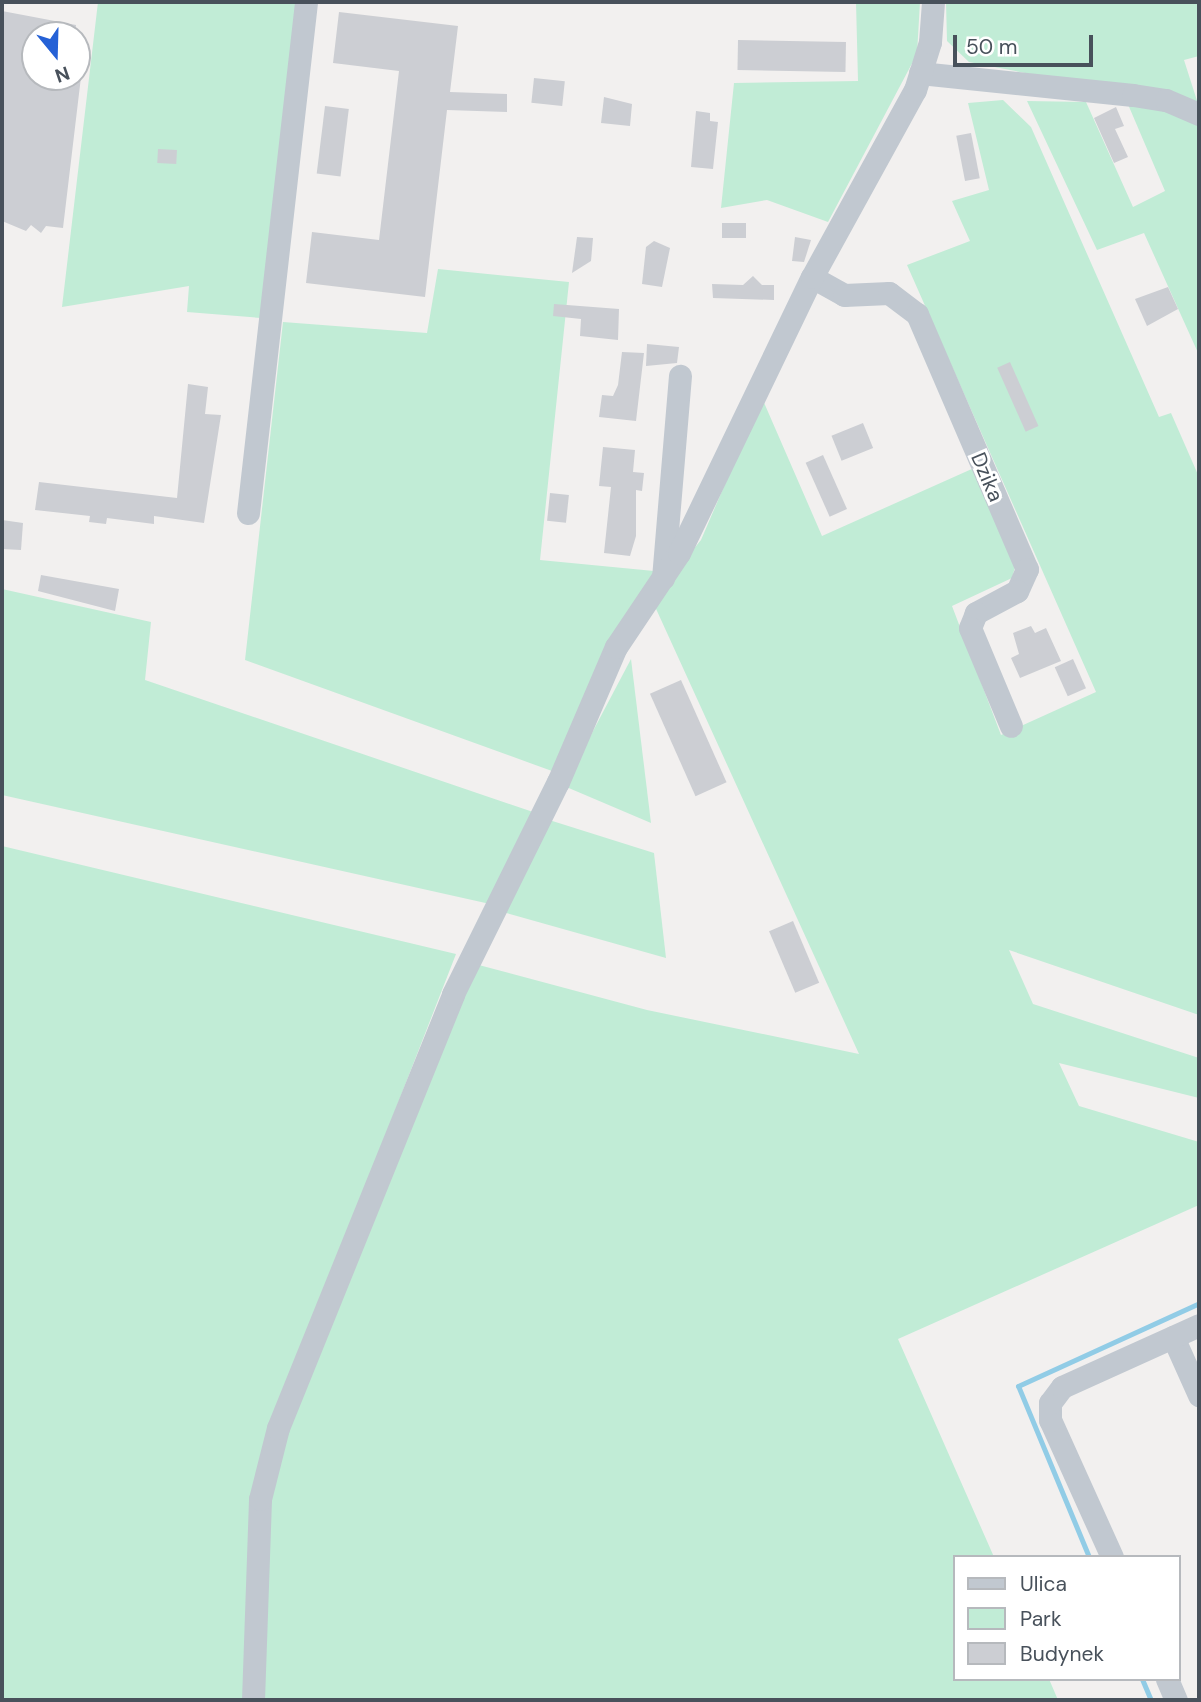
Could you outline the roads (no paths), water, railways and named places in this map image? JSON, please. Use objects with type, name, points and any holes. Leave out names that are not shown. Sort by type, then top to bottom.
[{"type":"street","points":[[248,513],[306,2]]},
{"type":"street","points":[[253,1700],[260,1499],[278,1428],[453,994],[558,782],[616,648],[663,578],[812,277],[920,73],[933,2]]},
{"type":"street","points":[[920,73],[1144,97],[1199,114]]},
{"type":"street","name":"Dzika","points":[[812,277],[844,295],[889,293],[917,314],[1027,569],[1017,591],[976,613],[970,628],[1012,726]]},
{"type":"street","points":[[663,578],[681,376]]},
{"type":"street","points":[[1111,1555],[1051,1420],[1050,1403],[1062,1387],[1199,1325]]},
{"type":"street","points":[[1173,1337],[1199,1395]]},
{"type":"street","points":[[1168,1681],[1176,1700]]},
{"type":"waterway","points":[[1088,1555],[1018,1386],[1199,1303]]},
{"type":"waterway","points":[[1143,1681],[1151,1700]]}]
